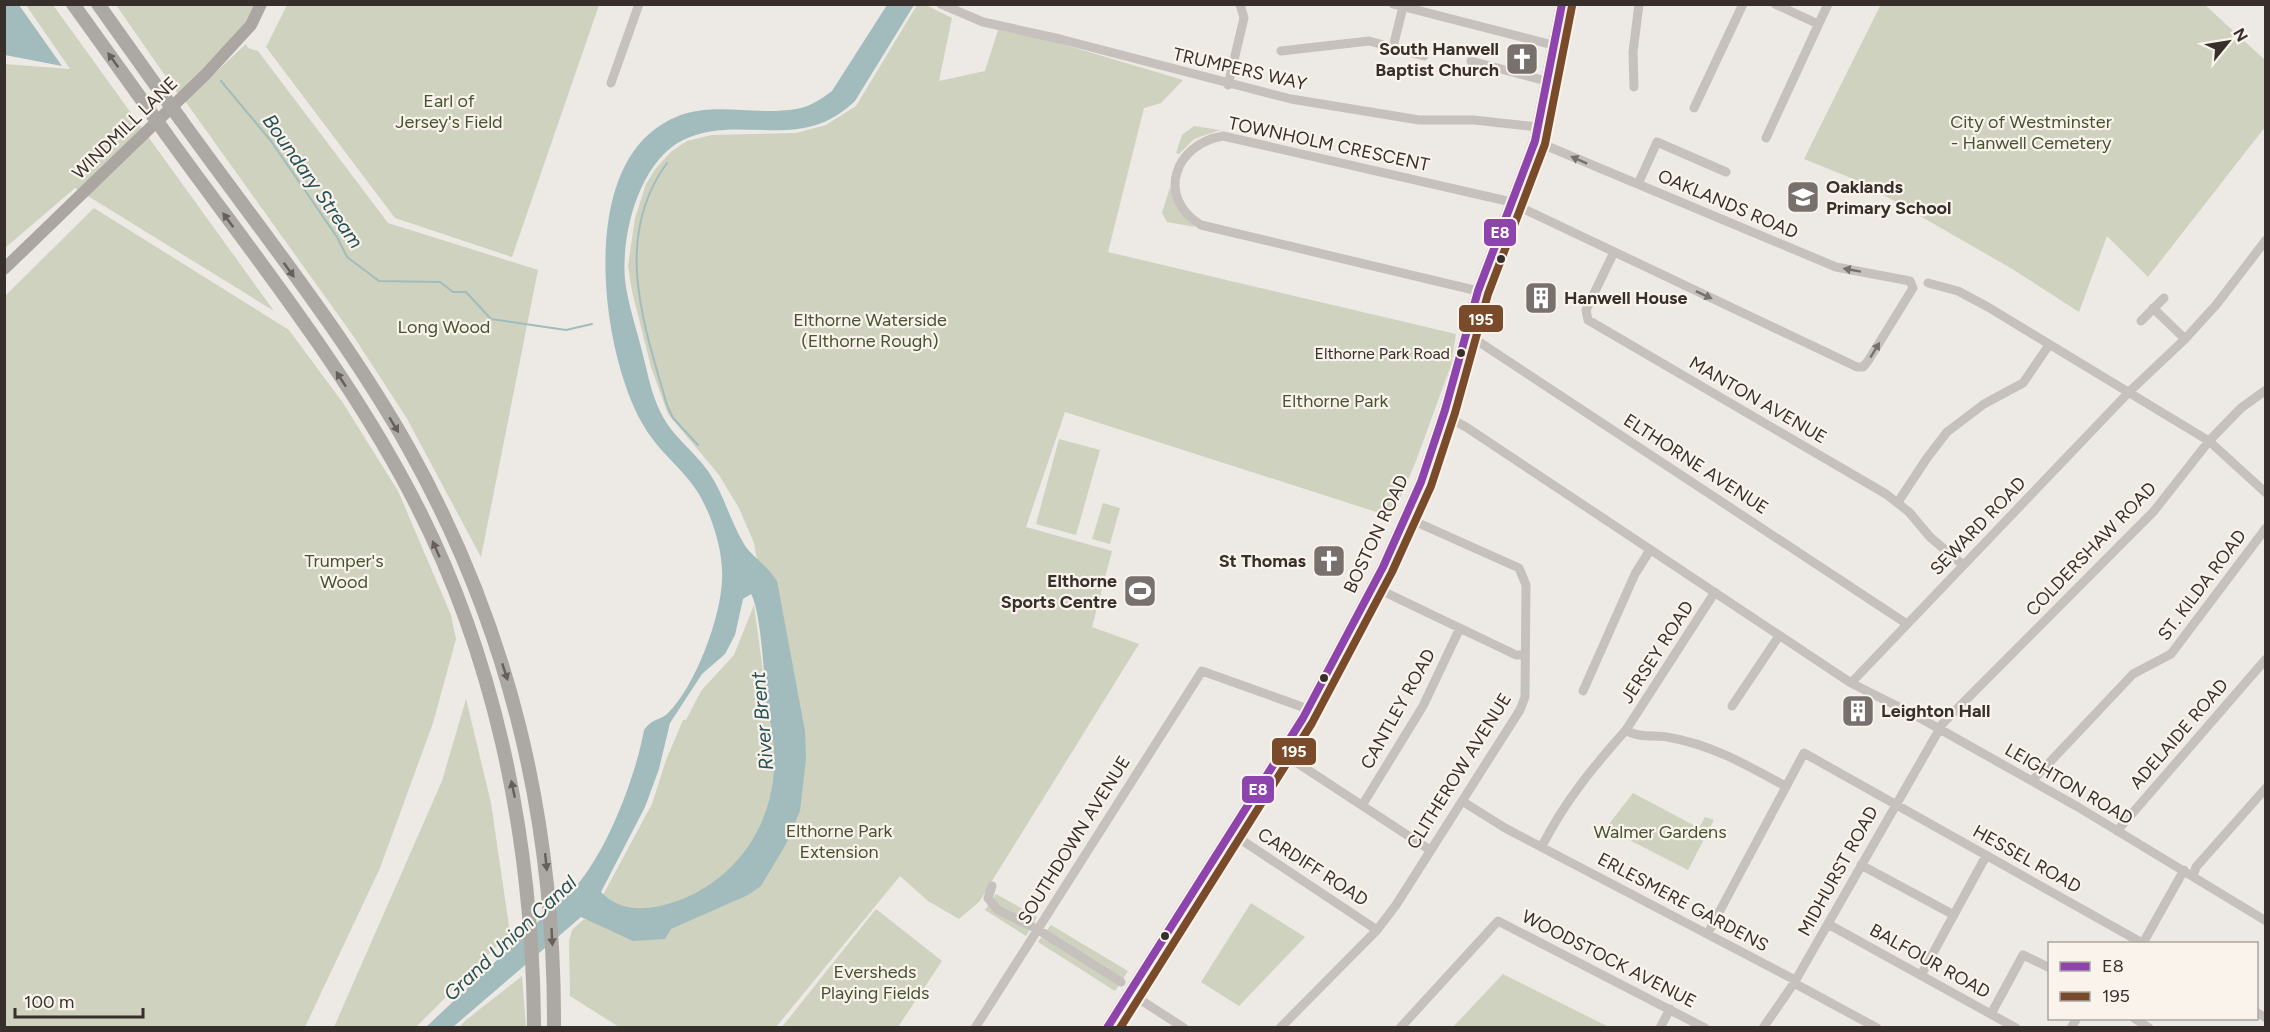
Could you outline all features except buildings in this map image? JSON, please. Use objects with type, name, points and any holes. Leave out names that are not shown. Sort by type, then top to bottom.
[{"type":"highway","points":[[73,4],[334,367],[410,492],[459,603],[478,655],[508,765],[521,833],[530,909],[534,1028]]},
{"type":"highway","points":[[98,4],[370,385],[420,471],[468,571],[513,696],[529,764],[550,900],[554,1028]]},
{"type":"main road","name":"WINDMILL LANE","points":[[4,269],[206,74],[251,26],[261,4]]},
{"type":"main road","name":"BOSTON ROAD","points":[[1107,1028],[1308,709],[1372,586],[1421,482],[1444,415],[1479,291],[1535,141],[1562,4]]},
{"type":"street","points":[[611,83],[639,4]]},
{"type":"street","name":"TRUMPERS WAY","points":[[941,4],[983,22],[1060,39],[1228,85],[1291,99],[1408,119],[1474,120],[1538,128]]},
{"type":"street","points":[[1228,85],[1244,18],[1240,4]]},
{"type":"street","points":[[1393,4],[1553,45]]},
{"type":"street","points":[[1634,87],[1633,52],[1639,4]]},
{"type":"street","points":[[1694,108],[1743,4]]},
{"type":"street","points":[[1775,4],[1818,24]]},
{"type":"street","points":[[1766,138],[1828,4]]},
{"type":"street","points":[[1393,47],[1403,7]]},
{"type":"street","points":[[1281,51],[1369,41],[1424,56]]},
{"type":"street","points":[[1471,62],[1546,81]]},
{"type":"street","name":"TOWNHOLM CRESCENT","points":[[1479,291],[1201,225],[1191,218],[1177,196],[1177,170],[1184,156],[1196,144],[1208,138],[1223,136],[1513,205],[1857,367],[1863,367],[1868,361],[1913,288],[1911,282]]},
{"type":"street","name":"OAKLANDS ROAD","points":[[1535,141],[1836,267],[1911,282]]},
{"type":"street","points":[[1638,184],[1657,142],[1726,172]]},
{"type":"street","name":"SEWARD ROAD","points":[[1851,683],[2129,392],[2185,339],[2216,305],[2265,240]]},
{"type":"street","name":"MANTON AVENUE","points":[[1614,252],[1586,310],[1588,320],[1898,502],[1930,537],[1963,565]]},
{"type":"street","points":[[1928,283],[1958,291],[2209,441],[2265,493]]},
{"type":"street","points":[[2141,321],[2164,298]]},
{"type":"street","points":[[2153,308],[2185,339]]},
{"type":"street","name":"ELTHORNE AVENUE","points":[[1467,334],[1906,624]]},
{"type":"street","points":[[1898,502],[1947,432],[1984,404],[2023,382],[2049,345]]},
{"type":"street","name":"COLDERSHAW ROAD","points":[[1939,729],[2154,511],[2209,441],[2241,408],[2265,390]]},
{"type":"street","points":[[1444,415],[1466,427],[1851,683]]},
{"type":"street","name":"CLITHEROW AVENUE","points":[[1280,1028],[1377,930],[1396,905],[1520,710],[1525,697],[1526,585],[1519,568],[1405,517]]},
{"type":"street","name":"ST. KILDA ROAD","points":[[2032,781],[2133,674],[2171,654],[2265,528]]},
{"type":"street","points":[[1582,691],[1635,574],[1650,550]]},
{"type":"street","points":[[1372,586],[1516,654],[1524,655]]},
{"type":"street","name":"JERSEY ROAD","points":[[1542,846],[1573,792],[1595,762],[1626,729],[1715,592]]},
{"type":"street","name":"CANTLEY ROAD","points":[[1363,804],[1423,706],[1460,628]]},
{"type":"street","points":[[1732,706],[1779,636]]},
{"type":"street","name":"ADELAIDE ROAD","points":[[2117,831],[2265,659]]},
{"type":"street","name":"SOUTHDOWN AVENUE","points":[[975,1028],[1200,669],[1308,709]]},
{"type":"street","name":"LEIGHTON ROAD","points":[[1851,683],[2032,781],[2265,920]]},
{"type":"street","points":[[1626,729],[1635,735],[1667,737],[1716,750],[1785,786],[1708,933]]},
{"type":"street","name":"MIDHURST ROAD","points":[[1763,1028],[1795,981],[1894,804],[1939,729]]},
{"type":"street","points":[[1282,753],[1430,850]]},
{"type":"street","name":"HESSEL ROAD","points":[[1785,786],[1804,753],[1986,856],[2126,939]]},
{"type":"street","points":[[2145,942],[2188,873],[2196,867],[2265,788]]},
{"type":"street","name":"ERLESMERE GARDENS","points":[[1462,801],[1505,828],[1708,933],[1877,1028]]},
{"type":"street","name":"CARDIFF ROAD","points":[[1231,834],[1377,930]]},
{"type":"street","points":[[1921,975],[1986,856]]},
{"type":"street","points":[[1861,865],[1954,915]]},
{"type":"street","points":[[992,886],[988,898],[992,905],[1037,929],[1121,982]]},
{"type":"street","name":"WOODSTOCK AVENUE","points":[[1400,1028],[1498,921],[1705,1028]]},
{"type":"street","name":"BALFOUR ROAD","points":[[1828,924],[2016,1028]]},
{"type":"street","points":[[1990,1014],[2023,955],[2048,968]]},
{"type":"street","points":[[1130,993],[1184,1028]]},
{"type":"street","points":[[1660,1028],[1670,1009]]},
{"type":"green space","name":"City of Westminster - Hanwell Cemetery","points":[[1881,4],[2205,5],[2265,60],[2265,127],[2148,277],[2107,236],[2079,312],[2014,270],[1861,182],[1804,159]]},
{"type":"green space","points":[[26,5],[53,5],[274,311],[75,188],[5,248],[5,64],[70,69]]},
{"type":"green space","points":[[116,5],[256,5],[246,24],[180,97]]},
{"type":"green space","name":"Earl of Jersey's Field","points":[[287,5],[599,5],[512,257],[395,218],[266,47]]},
{"type":"green space","name":"Elthorne Waterside (Elthorne Rough)","points":[[917,5],[926,5],[952,18],[939,81],[985,71],[998,30],[1052,41],[1183,80],[1161,103],[1144,108],[1108,252],[1456,334],[1451,365],[1416,461],[1392,517],[1065,412],[1026,527],[1112,551],[1092,627],[1139,644],[979,902],[959,919],[928,901],[900,876],[776,1027],[619,1027],[570,996],[569,941],[572,930],[584,919],[587,920],[606,897],[603,895],[652,804],[666,760],[683,720],[686,720],[701,691],[734,655],[754,605],[771,731],[788,732],[754,543],[739,508],[719,475],[668,414],[651,367],[628,266],[635,218],[646,184],[656,168],[672,151],[687,141],[712,135],[796,133],[826,125],[856,106]]},
{"type":"green space","name":"Long Wood","points":[[246,44],[248,48],[258,51],[388,223],[538,270],[481,557],[406,417],[354,337],[185,101]]},
{"type":"green space","points":[[1194,126],[1220,130],[1194,139],[1179,154],[1176,153],[1182,135]]},
{"type":"green space","points":[[1170,187],[1179,209],[1195,227],[1167,222],[1162,213]]},
{"type":"green space","name":"Trumper's Wood","points":[[94,208],[289,330],[343,403],[398,491],[451,615],[456,639],[433,723],[380,868],[305,1027],[5,1027],[5,296]]},
{"type":"green space","points":[[1059,439],[1100,450],[1076,535],[1036,524]]},
{"type":"green space","points":[[1103,503],[1120,508],[1110,544],[1092,539]]},
{"type":"green space","points":[[466,699],[491,803],[510,933],[416,1027],[334,1027],[442,781]]},
{"type":"green space","name":"Walmer Gardens","points":[[1633,793],[1699,828],[1705,817],[1714,820],[1688,870],[1606,828]]},
{"type":"green space","points":[[996,894],[1037,917],[1026,936],[985,910]]},
{"type":"green space","points":[[1251,903],[1305,937],[1239,1006],[1201,982]]},
{"type":"green space","name":"Eversheds Playing Fields","points":[[876,909],[942,961],[898,1027],[782,1027]]},
{"type":"green space","points":[[1051,925],[1128,971],[1115,991],[1038,942]]},
{"type":"green space","points":[[1503,974],[1609,1027],[1453,1027]]},
{"type":"green space","points":[[522,976],[526,1027],[459,1027],[466,1020]]},
{"type":"water","points":[[4,5],[19,5],[62,66],[5,55]]},
{"type":"water","points":[[887,5],[914,5],[855,101],[834,117],[813,126],[792,130],[705,132],[683,140],[668,150],[644,182],[630,221],[626,242],[625,280],[628,299],[659,408],[672,430],[714,480],[744,544],[777,581],[805,731],[806,759],[800,811],[785,846],[761,886],[748,895],[671,929],[665,939],[633,941],[581,917],[453,1027],[425,1028],[575,887],[589,869],[625,797],[644,730],[650,723],[668,713],[688,686],[705,651],[717,613],[722,568],[718,541],[709,513],[696,489],[642,423],[628,393],[617,357],[609,317],[606,275],[607,234],[614,195],[627,161],[648,135],[666,122],[684,114],[720,109],[776,111],[796,109],[811,105],[832,91]],"holes":[[[751,594],[761,640],[774,752],[773,778],[768,803],[759,827],[747,848],[731,867],[711,883],[689,896],[647,908],[622,906],[601,892],[645,807],[659,769],[670,723],[702,674],[725,654],[735,635],[743,599]]]},
{"type":"waterway","name":"Boundary Stream","points":[[221,81],[271,141],[337,237],[347,257],[379,281],[440,282],[453,292],[466,292],[491,319],[566,330],[592,324]]},
{"type":"waterway","points":[[667,163],[650,192],[641,221],[637,251],[638,282],[642,313],[667,405],[673,418],[698,445]]},
{"type":"transit line","name":"E8","points":[[1107,1028],[1303,718],[1383,567],[1421,482],[1445,410],[1478,291],[1535,141],[1562,4]]},
{"type":"transit line","name":"195","points":[[1120,1028],[1312,723],[1392,572],[1431,486],[1455,413],[1488,294],[1545,144],[1572,6]]},
{"type":"place","name":"South Hanwell Baptist Church","points":[[1522,59]]},
{"type":"place","name":"Oaklands Primary School","points":[[1803,197]]},
{"type":"place","name":"Hanwell House","points":[[1541,298]]},
{"type":"place","name":"Elthorne Park Road","points":[[1461,353]]},
{"type":"place","name":"St Thomas","points":[[1329,561]]},
{"type":"place","name":"Elthorne Sports Centre","points":[[1140,591]]},
{"type":"place","name":"Leighton Hall","points":[[1858,711]]},
{"type":"park label","name":"Elthorne Park","points":[[1335,401]]},
{"type":"park label","name":"Elthorne Park Extension","points":[[839,841]]},
{"type":"water label","name":"River Brent","points":[[762,721]]},
{"type":"water label","name":"Grand Union Canal","points":[[510,938]]}]
